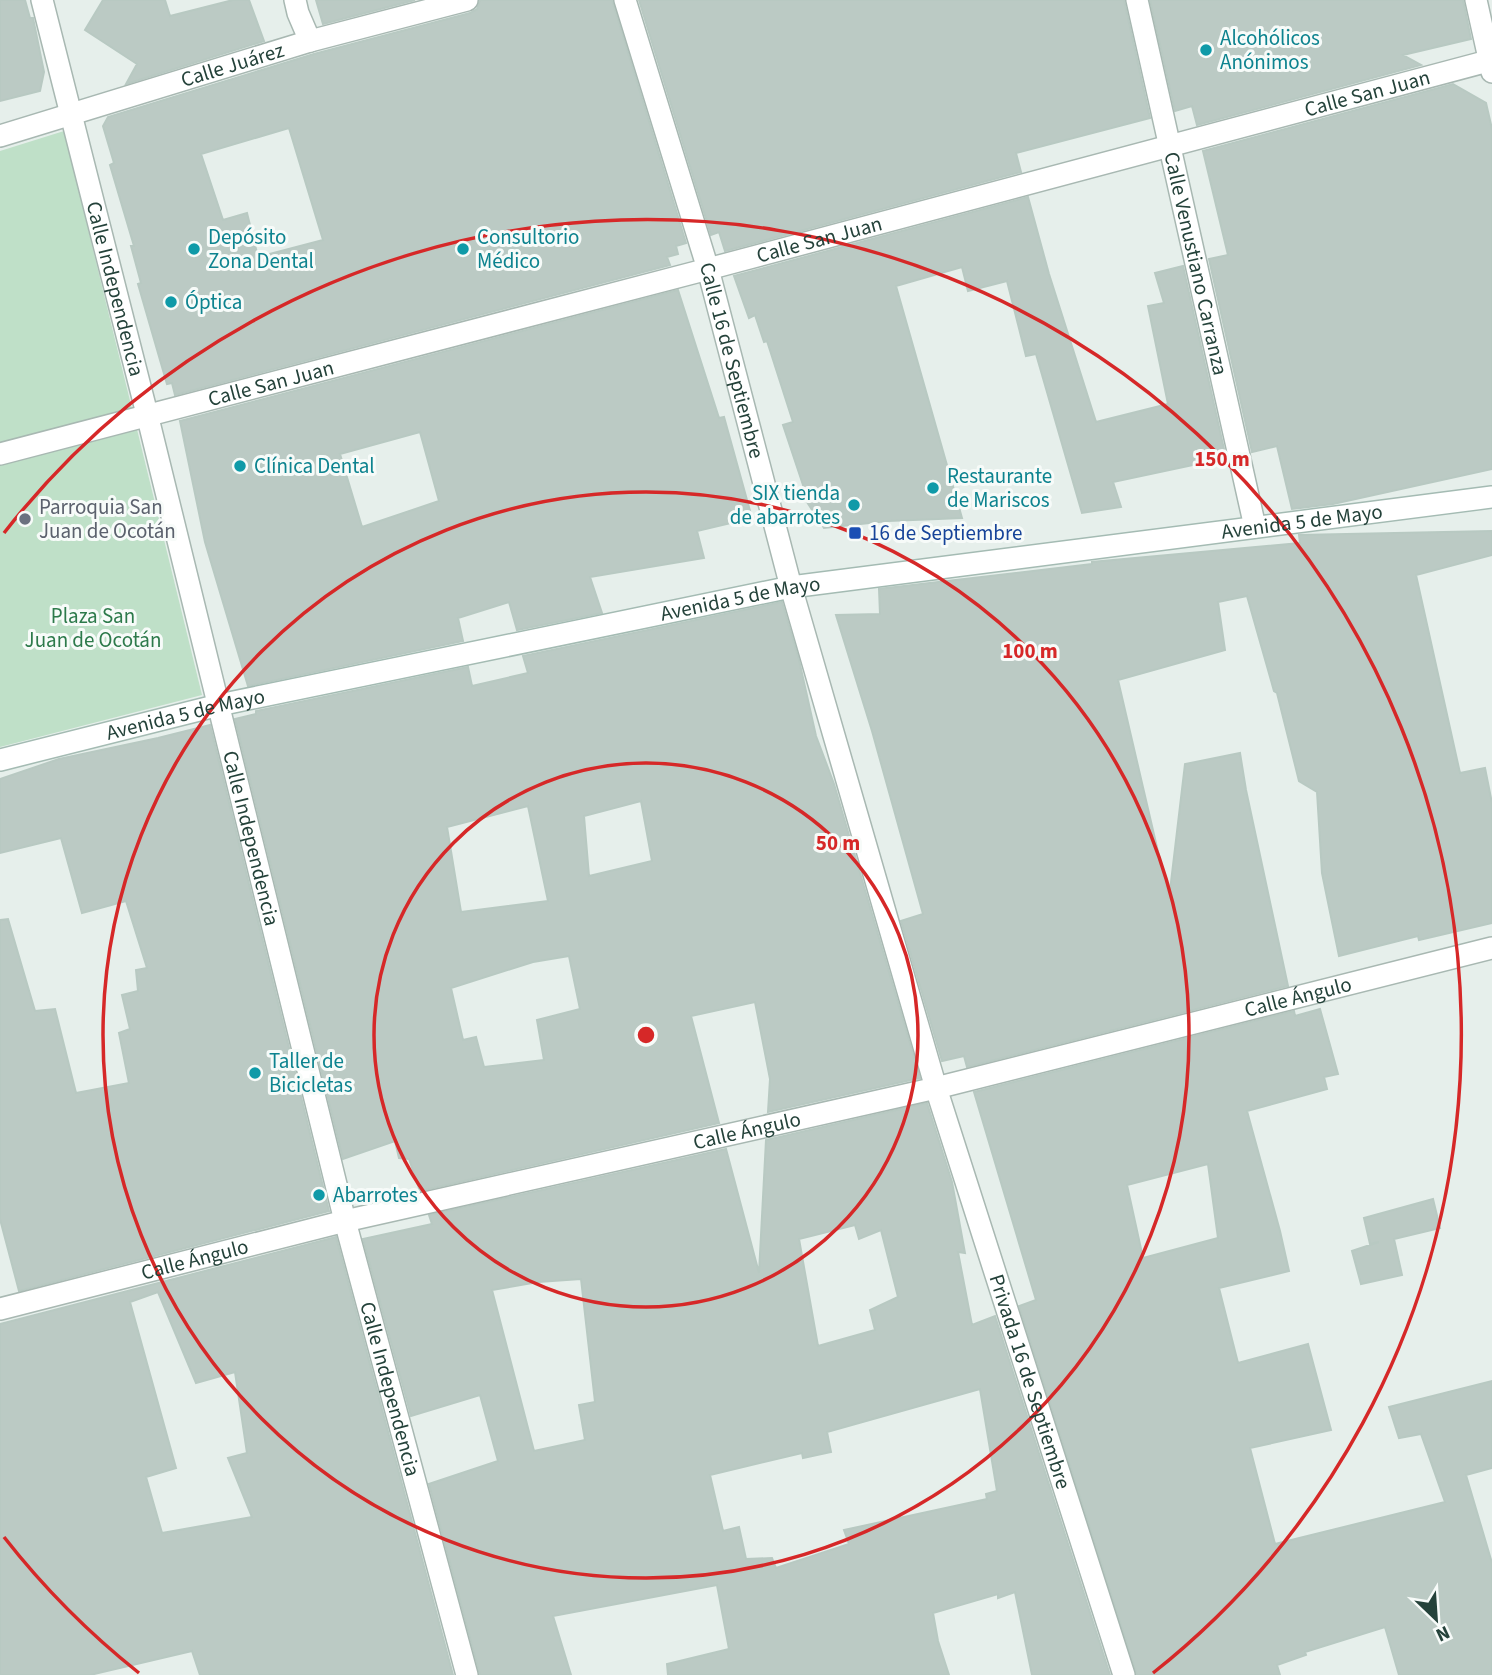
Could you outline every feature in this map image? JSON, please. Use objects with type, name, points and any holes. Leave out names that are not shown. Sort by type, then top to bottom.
[{"type":"street","name":"Calle Independencia","points":[[42,0],[147,414],[345,1221],[467,1675]]},
{"type":"street","points":[[295,0],[310,41]]},
{"type":"street","name":"Calle Juárez","points":[[0,136],[310,41],[467,0]]},
{"type":"street","name":"Calle 16 de Septiembre","points":[[625,0],[708,269],[791,587],[936,1088]]},
{"type":"street","name":"Calle Venustiano Carranza","points":[[1137,0],[1255,527]]},
{"type":"street","points":[[1476,0],[1491,64]]},
{"type":"street","name":"Calle San Juan","points":[[0,454],[1170,145],[1491,64]]},
{"type":"street","name":"Avenida 5 de Mayo","points":[[0,760],[219,705],[791,587],[1492,497]]},
{"type":"street","name":"Calle Ángulo","points":[[0,1309],[345,1221],[936,1088],[1492,948]]},
{"type":"street","name":"Privada 16 de Septiembre","points":[[936,1088],[1124,1675]]},
{"type":"green space","name":"Plaza San Juan de Ocotán","points":[[64,131],[202,695],[0,747],[0,151]]},
{"type":"building","points":[[0,0],[25,0],[30,18],[33,18],[44,72],[40,91],[0,101]]},
{"type":"building","points":[[103,0],[165,0],[170,16],[233,0],[249,0],[264,41],[126,84],[137,64],[85,30]]},
{"type":"building","points":[[316,0],[415,0],[323,24]]},
{"type":"building","points":[[480,0],[612,0],[686,243],[676,246],[678,254],[667,257],[670,265],[175,395],[172,383],[167,384],[138,284],[141,283],[131,246],[134,246],[110,165],[114,163],[103,126],[108,117],[314,54],[477,9]],"holes":[[[289,128],[323,240],[262,256],[260,252],[257,253],[247,213],[223,220],[201,154]]]},
{"type":"building","points":[[639,0],[1124,0],[1150,118],[1016,153],[1021,172],[725,251],[719,232],[711,235]]},
{"type":"building","points":[[1150,0],[1463,0],[1471,39],[1403,55],[1421,65],[1197,125],[1192,106],[1175,111]]},
{"type":"building","points":[[1453,84],[1486,103],[1492,129],[1492,469],[1333,504],[1292,509],[1277,446],[1252,452],[1209,259],[1228,255],[1203,151]]},
{"type":"building","points":[[1028,197],[1049,274],[1096,422],[1168,404],[1148,306],[1164,303],[1155,273],[1183,266],[1226,458],[1113,482],[1121,507],[1082,513],[1036,354],[1026,356],[1007,281],[968,291],[962,267],[896,286],[962,518],[888,521],[824,528],[801,493],[805,491],[783,425],[793,422],[767,341],[764,342],[755,315],[749,318],[734,276]]},
{"type":"building","points":[[678,290],[719,418],[724,417],[752,518],[697,531],[704,558],[590,577],[602,613],[517,630],[509,602],[458,618],[463,641],[248,686],[205,542],[180,421]],"holes":[[[420,432],[439,501],[362,527],[340,454]]]},
{"type":"building","points":[[1492,531],[1492,555],[1416,575],[1460,773],[1485,768],[1492,803],[1492,923],[1419,940],[1418,936],[1339,956],[1322,873],[1317,792],[1299,781],[1277,693],[1274,691],[1247,596],[1218,602],[1225,650],[1118,680],[1169,899],[1185,764],[1240,753],[1288,986],[967,1067],[964,1056],[942,1061],[901,921],[923,914],[872,731],[836,615],[880,614],[879,589],[1092,562],[1300,543],[1299,535]]},
{"type":"building","points":[[782,602],[799,660],[816,736],[834,784],[920,1078],[768,1112],[770,1079],[755,1002],[691,1016],[719,1123],[420,1191],[409,1159],[399,1158],[395,1141],[343,1159],[235,719],[256,714],[256,711],[468,667],[472,686],[528,673],[523,656]],"holes":[[[641,801],[652,861],[589,876],[584,816]],[[528,806],[548,901],[461,912],[447,827]],[[569,956],[580,1009],[537,1020],[544,1060],[484,1067],[476,1037],[463,1040],[451,988],[533,962]]]},
{"type":"building","points":[[210,725],[329,1211],[19,1291],[0,1219],[0,920],[8,919],[35,1011],[55,1009],[76,1093],[129,1083],[119,1033],[130,1029],[122,995],[138,991],[136,970],[147,968],[126,901],[82,913],[61,838],[0,853],[0,779],[59,759]]},
{"type":"building","points":[[1320,1009],[1338,1074],[1324,1077],[1327,1089],[1247,1111],[1289,1271],[1219,1288],[1238,1363],[1308,1344],[1331,1430],[1250,1448],[1275,1544],[1445,1502],[1421,1434],[1399,1438],[1389,1407],[1492,1381],[1492,1468],[1466,1475],[1492,1563],[1492,1675],[1399,1675],[1385,1627],[1305,1652],[1306,1655],[1277,1665],[1280,1675],[1137,1675],[1019,1306],[1036,1300],[974,1092],[1294,1011],[1295,1016]],"holes":[[[1208,1164],[1218,1238],[1143,1258],[1127,1185]]]},
{"type":"building","points":[[927,1103],[952,1182],[965,1253],[958,1252],[972,1325],[995,1316],[1110,1675],[1032,1675],[1015,1592],[998,1598],[998,1594],[933,1613],[938,1641],[949,1675],[668,1675],[667,1664],[729,1649],[717,1585],[553,1616],[571,1675],[480,1675],[429,1484],[498,1461],[480,1395],[411,1416],[363,1239],[432,1224],[429,1215],[726,1149],[759,1273],[766,1140]],"holes":[[[855,1225],[859,1239],[881,1230],[898,1297],[870,1310],[875,1330],[818,1346],[799,1239]],[[581,1279],[595,1402],[579,1405],[585,1440],[534,1451],[492,1290],[538,1282]],[[980,1389],[997,1491],[986,1494],[987,1499],[844,1530],[849,1544],[776,1568],[772,1558],[746,1559],[739,1527],[723,1531],[710,1475],[802,1453],[803,1458],[831,1452],[827,1432]]]},
{"type":"building","points":[[1433,1199],[1440,1228],[1394,1239],[1402,1275],[1361,1284],[1352,1251],[1379,1242],[1370,1244],[1364,1218]]},
{"type":"building","points":[[336,1237],[453,1675],[200,1675],[192,1651],[90,1675],[0,1675],[0,1324]],"holes":[[[158,1292],[196,1383],[235,1372],[247,1453],[228,1458],[252,1517],[162,1533],[146,1477],[176,1468],[130,1302]]]},
{"type":"place","name":"Alcohólicos Anónimos","points":[[1206,50]]},
{"type":"place","name":"Depósito Zona Dental","points":[[194,249]]},
{"type":"place","name":"Consultorio Médico","points":[[463,249]]},
{"type":"place","name":"Óptica","points":[[171,302]]},
{"type":"place","name":"Clínica Dental","points":[[240,466]]},
{"type":"place","name":"Restaurante de Mariscos","points":[[933,488]]},
{"type":"place","name":"SIX tienda de abarrotes","points":[[854,505]]},
{"type":"place","name":"Parroquia San Juan de Ocotán","points":[[25,519]]},
{"type":"place","name":"16 de Septiembre","points":[[855,533]]},
{"type":"place","name":"Taller de Bicicletas","points":[[255,1073]]},
{"type":"place","name":"Abarrotes","points":[[319,1195]]}]
